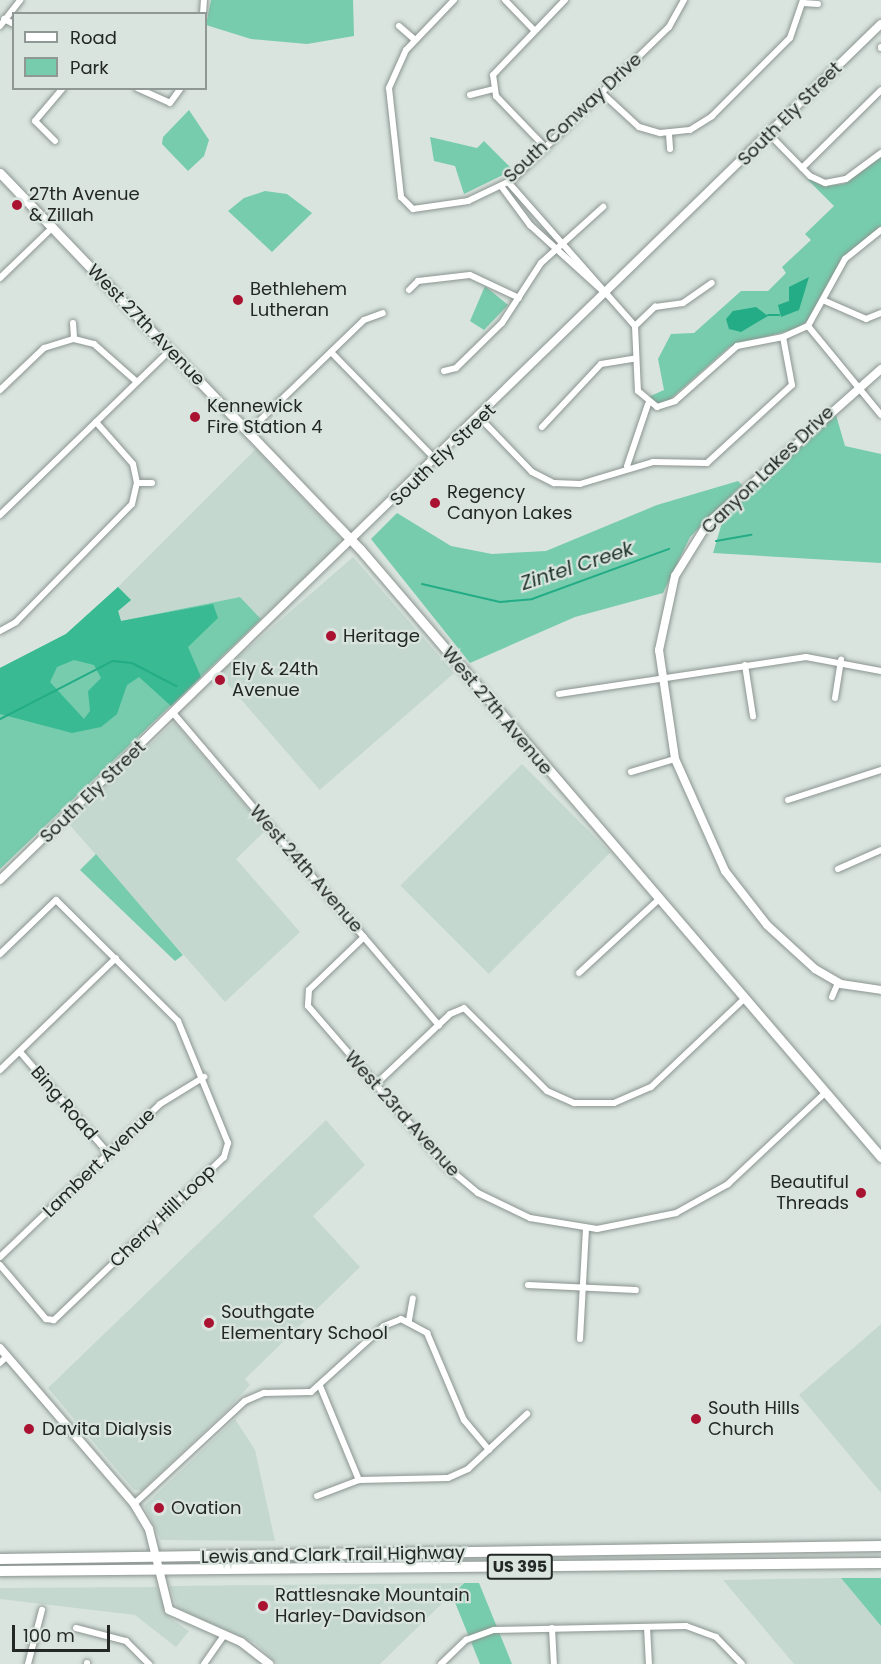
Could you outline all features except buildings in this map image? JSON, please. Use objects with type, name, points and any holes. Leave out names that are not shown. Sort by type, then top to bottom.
[{"type":"highway","name":"Lewis and Clark Trail Highway","points":[[0,1559],[881,1546]]},
{"type":"highway","name":"Lewis and Clark Trail Highway","points":[[0,1571],[881,1563]]},
{"type":"main road","name":"West 27th Avenue","points":[[0,174],[171,349],[353,542],[743,1000],[881,1157]]},
{"type":"street","points":[[0,26],[20,0]]},
{"type":"street","points":[[399,26],[414,39],[454,0]]},
{"type":"street","points":[[504,0],[534,30]]},
{"type":"street","points":[[546,148],[494,89],[497,67],[565,0]]},
{"type":"street","name":"South Conway Drive","points":[[414,39],[395,69],[388,109],[405,205],[457,203],[508,182],[546,148],[669,27],[684,0]]},
{"type":"street","points":[[599,83],[639,127],[669,134],[702,123],[727,95],[790,38],[803,2],[818,4]]},
{"type":"street","points":[[4,19],[12,23]]},
{"type":"street","name":"South Ely Street","points":[[0,880],[353,542],[881,24]]},
{"type":"street","points":[[470,95],[494,89]]},
{"type":"street","points":[[55,141],[35,121],[61,90]]},
{"type":"street","points":[[141,90],[170,103],[180,90]]},
{"type":"street","points":[[802,168],[881,90]]},
{"type":"street","points":[[669,134],[670,149]]},
{"type":"street","points":[[769,134],[802,168],[830,183],[846,179],[881,153]]},
{"type":"street","points":[[508,182],[635,326],[639,340],[634,359],[638,391],[648,404],[669,405],[737,346],[783,338],[808,326],[825,301],[851,252],[881,230]]},
{"type":"street","points":[[501,186],[555,249],[606,295]]},
{"type":"street","points":[[444,371],[456,368],[519,298],[555,249],[603,207]]},
{"type":"street","points":[[0,278],[52,227]]},
{"type":"street","points":[[410,290],[418,281],[462,275],[489,280],[519,298]]},
{"type":"street","points":[[635,326],[655,307],[683,303],[712,283]]},
{"type":"street","points":[[825,301],[866,319],[881,313]]},
{"type":"street","points":[[249,431],[364,320],[382,313]]},
{"type":"street","points":[[73,324],[74,339]]},
{"type":"street","points":[[808,326],[881,415]]},
{"type":"street","points":[[480,418],[548,482],[580,484],[627,466],[714,459],[792,385],[783,338]]},
{"type":"street","points":[[0,390],[44,348],[74,339],[94,344],[137,382]]},
{"type":"street","points":[[0,515],[171,349]]},
{"type":"street","points":[[331,352],[437,460]]},
{"type":"street","points":[[542,427],[601,364],[634,359]]},
{"type":"street","name":"Canyon Lakes Drive","points":[[881,369],[858,386],[708,523],[696,541],[668,597],[660,679],[675,759],[703,837],[767,925],[838,983],[881,990]]},
{"type":"street","points":[[627,466],[648,404]]},
{"type":"street","points":[[0,631],[16,622],[128,511],[137,483],[129,455],[96,422]]},
{"type":"street","points":[[137,483],[152,483]]},
{"type":"street","points":[[560,694],[806,657],[841,659],[881,670]]},
{"type":"street","points":[[835,698],[841,659]]},
{"type":"street","points":[[745,665],[753,716]]},
{"type":"street","name":"West 24th Avenue","points":[[174,714],[439,1025]]},
{"type":"street","points":[[631,772],[675,759]]},
{"type":"street","points":[[788,800],[881,770]]},
{"type":"street","points":[[838,869],[881,850]]},
{"type":"street","name":"Cherry Hill Loop","points":[[0,954],[56,900],[178,1021],[227,1135],[224,1157],[59,1317],[46,1319],[0,1265]]},
{"type":"street","points":[[579,973],[658,900]]},
{"type":"street","name":"West 23rd Avenue","points":[[364,937],[306,997],[311,1010],[435,1155],[478,1193],[530,1218],[586,1228],[640,1224],[698,1203],[738,1175],[824,1094]]},
{"type":"street","points":[[0,1070],[116,958]]},
{"type":"street","points":[[832,997],[838,983]]},
{"type":"street","points":[[375,1085],[439,1025],[464,1008],[540,1086],[583,1105],[631,1098],[657,1082],[743,1000]]},
{"type":"street","name":"Bing Road","points":[[20,1052],[109,1154]]},
{"type":"street","name":"Lambert Avenue","points":[[0,1257],[166,1099],[204,1077]]},
{"type":"street","points":[[580,1339],[586,1228]]},
{"type":"street","points":[[528,1285],[636,1290]]},
{"type":"street","points":[[409,1320],[414,1298]]},
{"type":"street","points":[[134,1504],[245,1401],[264,1393],[304,1394],[320,1386],[384,1326],[409,1320],[427,1332],[464,1420],[489,1450]]},
{"type":"street","points":[[0,1348],[134,1504],[149,1529],[169,1610],[224,1635],[269,1664]]},
{"type":"street","points":[[0,1363],[7,1356]]},
{"type":"street","points":[[320,1386],[359,1480]]},
{"type":"street","points":[[317,1496],[359,1480],[448,1478],[489,1450],[527,1414]]},
{"type":"street","points":[[28,1664],[42,1610]]},
{"type":"street","points":[[646,1627],[649,1664]]},
{"type":"street","points":[[441,1664],[479,1633],[552,1628],[646,1627],[707,1632],[742,1664]]},
{"type":"street","points":[[76,1628],[126,1641],[149,1664]]},
{"type":"street","points":[[552,1628],[554,1664]]},
{"type":"street","points":[[204,1664],[224,1635]]},
{"type":"shaded area","points":[[809,277],[799,310],[781,317],[778,305],[789,301],[789,287]]},
{"type":"shaded area","points":[[756,307],[768,316],[741,332],[729,329],[726,319],[733,311]]},
{"type":"shaded area","points":[[256,449],[340,538],[336,548],[261,619],[240,597],[121,621],[118,611],[131,600],[118,587]]},
{"type":"shaded area","points":[[353,557],[454,673],[320,790],[219,674]]},
{"type":"shaded area","points":[[118,587],[131,600],[118,611],[121,621],[213,604],[218,618],[188,647],[201,677],[171,706],[139,677],[127,685],[117,714],[101,727],[72,733],[0,714],[0,668],[66,634]],"holes":[[[74,660],[94,665],[101,678],[88,691],[90,711],[84,719],[50,682],[57,667]]]},
{"type":"shaded area","points":[[174,722],[266,830],[236,859],[300,932],[225,1002],[68,823]]},
{"type":"shaded area","points":[[522,764],[610,852],[489,974],[400,886]]},
{"type":"shaded area","name":"Southgate Elementary School","points":[[326,1120],[365,1165],[313,1216],[360,1267],[245,1379],[250,1385],[227,1410],[142,1490],[134,1490],[48,1388]]},
{"type":"shaded area","points":[[881,1324],[881,1493],[799,1395]]},
{"type":"shaded area","points":[[235,1419],[255,1450],[275,1541],[161,1540],[144,1506]]},
{"type":"shaded area","points":[[841,1578],[881,1626],[881,1664],[794,1664],[723,1580]]},
{"type":"shaded area","points":[[463,1583],[380,1664],[277,1664],[255,1643],[177,1608],[170,1586]]},
{"type":"shaded area","points":[[156,1587],[170,1618],[189,1631],[176,1647],[135,1615],[0,1599],[0,1588]]},
{"type":"green space","points":[[211,0],[353,0],[354,36],[307,44],[251,39],[207,25]]},
{"type":"green space","points":[[189,110],[209,140],[204,156],[188,171],[162,144],[163,137]]},
{"type":"green space","points":[[430,137],[477,148],[484,141],[513,170],[464,194],[455,166],[434,161]]},
{"type":"green space","points":[[881,156],[881,226],[841,259],[813,316],[798,328],[729,347],[668,401],[658,404],[646,398],[664,390],[658,359],[671,334],[694,333],[741,291],[768,291],[786,273],[782,267],[811,240],[805,234],[834,206],[806,178],[826,186],[844,184]]},
{"type":"green space","points":[[265,191],[287,194],[312,213],[272,252],[228,211],[244,198]]},
{"type":"green space","points":[[485,286],[508,305],[484,330],[470,321]]},
{"type":"green space","points":[[836,415],[845,446],[881,454],[881,563],[713,553],[724,516]]},
{"type":"green space","points":[[738,481],[742,485],[690,537],[663,593],[575,617],[470,663],[371,539],[397,513],[451,546],[492,554],[546,551],[657,505]]},
{"type":"green space","points":[[118,587],[131,600],[118,611],[121,621],[240,597],[261,619],[0,869],[0,668],[66,634]]},
{"type":"green space","points":[[96,854],[183,955],[175,961],[80,870]]},
{"type":"green space","points":[[841,1578],[881,1578],[881,1626]]},
{"type":"green space","points":[[464,1583],[479,1583],[512,1664],[480,1664],[452,1595]]},
{"type":"waterway","points":[[768,315],[779,315]]},
{"type":"waterway","name":"Zintel Creek","points":[[716,541],[751,535]]},
{"type":"waterway","name":"Zintel Creek","points":[[422,584],[500,602],[532,599],[669,549]]},
{"type":"waterway","name":"Zintel Creek","points":[[0,719],[113,661],[132,663],[176,686]]},
{"type":"place","name":"27th Avenue & Zillah","points":[[17,205]]},
{"type":"place","name":"Bethlehem Lutheran","points":[[238,300]]},
{"type":"place","name":"Kennewick Fire Station 4","points":[[195,417]]},
{"type":"place","name":"Regency Canyon Lakes","points":[[435,503]]},
{"type":"place","name":"Heritage","points":[[331,636]]},
{"type":"place","name":"Ely & 24th Avenue","points":[[220,680]]},
{"type":"place","name":"Beautiful Threads","points":[[861,1193]]},
{"type":"place","name":"Southgate Elementary School","points":[[209,1323]]},
{"type":"place","name":"South Hills Church","points":[[696,1419]]},
{"type":"place","name":"Davita Dialysis","points":[[29,1429]]},
{"type":"place","name":"Ovation","points":[[159,1508]]},
{"type":"place","name":"Rattlesnake Mountain Harley-Davidson","points":[[263,1606]]}]
